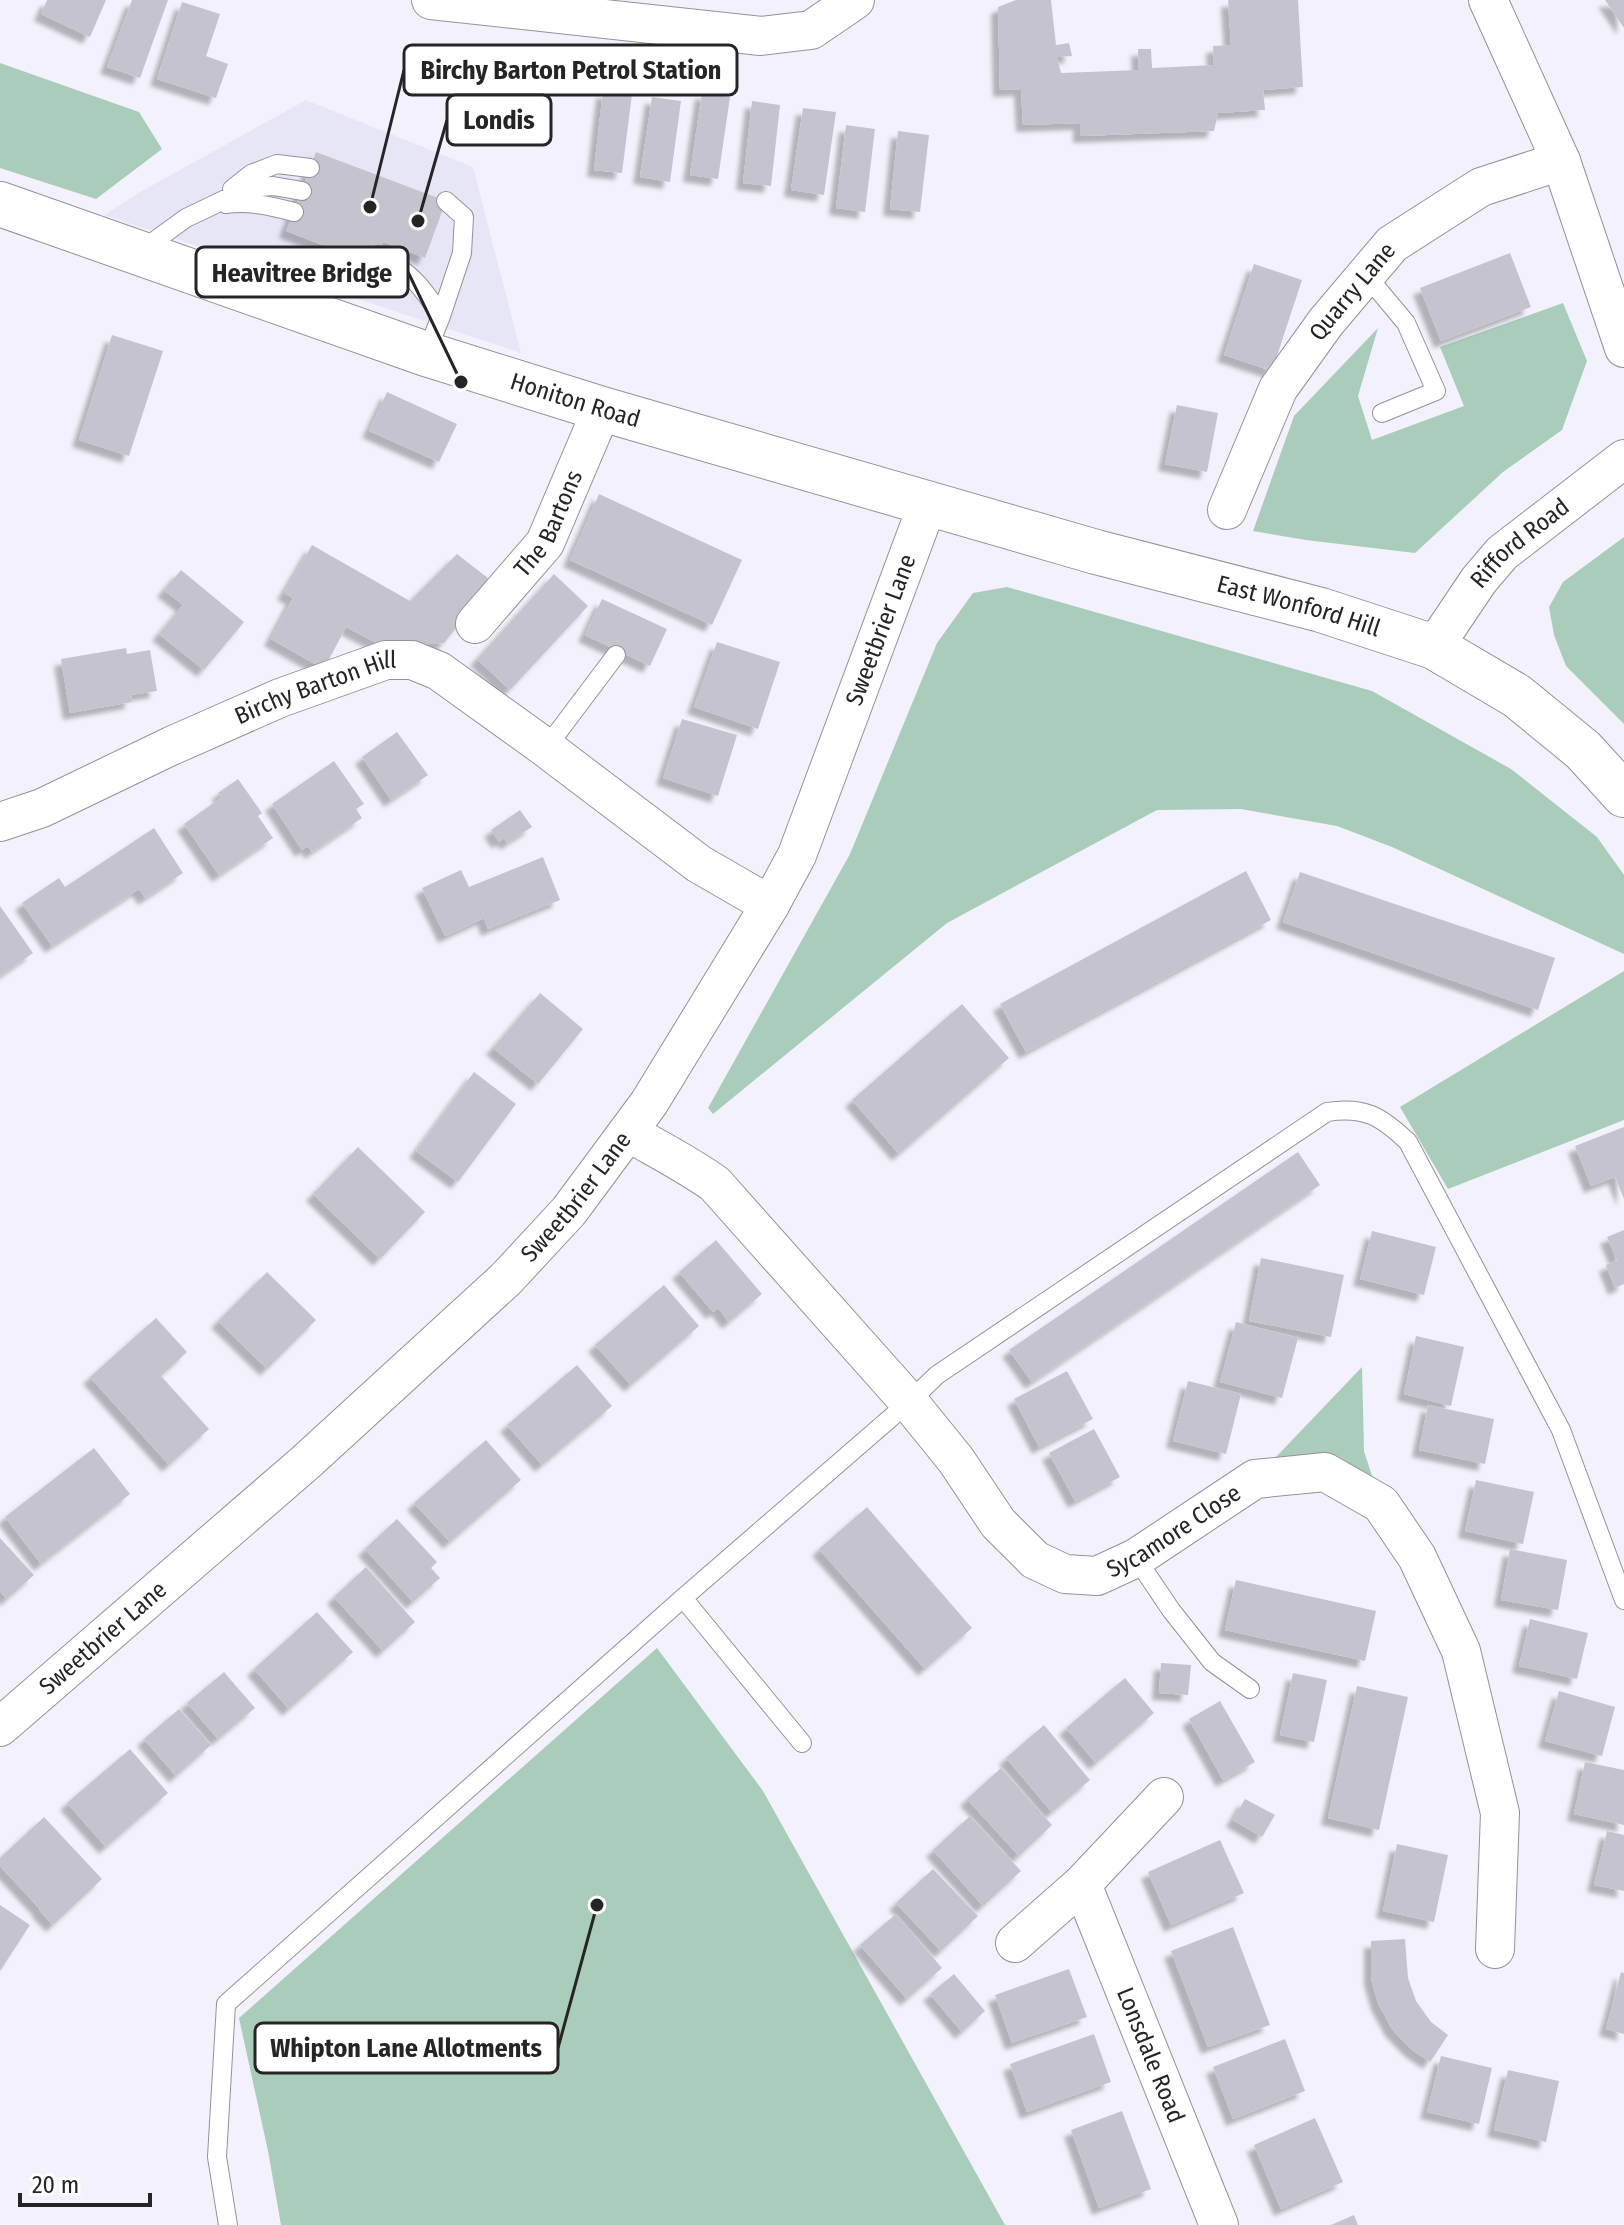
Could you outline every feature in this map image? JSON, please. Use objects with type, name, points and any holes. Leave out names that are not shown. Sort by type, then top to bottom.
[{"type":"main road","name":"Honiton Road","points":[[0,204],[140,252],[434,335],[602,409],[928,503]]},
{"type":"main road","name":"East Wonford Hill","points":[[928,503],[1096,552],[1321,610],[1434,647],[1517,696],[1583,750],[1624,795]]},
{"type":"street","points":[[431,0],[761,36],[811,30],[855,0]]},
{"type":"street","points":[[1488,0],[1561,161],[1624,348]]},
{"type":"street","name":"Quarry Lane","points":[[1227,510],[1278,389],[1326,322],[1392,244],[1481,187],[1561,161]]},
{"type":"street","name":"The Bartons","points":[[475,624],[545,543],[602,409]]},
{"type":"street","name":"Rifford Road","points":[[1434,647],[1479,580],[1502,553],[1624,459]]},
{"type":"street","name":"Sweetbrier Lane","points":[[0,1727],[306,1462],[506,1279],[569,1211],[649,1103],[770,905],[797,855],[928,503]]},
{"type":"street","name":"Birchy Barton Hill","points":[[0,822],[42,808],[280,698],[386,660],[412,660],[439,671],[699,864],[770,905]]},
{"type":"street","name":"Sycamore Close","points":[[628,1132],[686,1163],[715,1184],[909,1402],[956,1460],[998,1523],[1035,1560],[1065,1574],[1097,1576],[1136,1558],[1255,1479],[1325,1472],[1381,1504],[1417,1557],[1461,1651],[1500,1813],[1495,1949]]},
{"type":"street","points":[[1015,1943],[1082,1884],[1164,1797]]},
{"type":"street","name":"Lonsdale Road","points":[[1082,1884],[1219,2225]]},
{"type":"lane","points":[[211,206],[251,174],[277,164],[310,168]]},
{"type":"lane","points":[[140,252],[186,218],[249,188],[273,186],[302,191]]},
{"type":"lane","points":[[434,335],[462,253],[464,217],[446,201]]},
{"type":"lane","points":[[211,206],[240,202],[265,204],[294,212]]},
{"type":"lane","points":[[378,255],[403,268],[423,287],[434,335]]},
{"type":"lane","points":[[1366,275],[1406,323],[1436,391],[1382,413]]},
{"type":"lane","points":[[546,748],[616,655]]},
{"type":"lane","points":[[228,2225],[217,2157],[226,2004],[937,1375],[1327,1112],[1347,1109],[1370,1114],[1389,1123],[1408,1142],[1561,1430],[1624,1600]]},
{"type":"lane","points":[[1136,1558],[1171,1610],[1212,1662],[1250,1689]]},
{"type":"lane","points":[[683,1598],[802,1743]]},
{"type":"shaded area","points":[[306,100],[473,167],[521,353],[104,215]]},
{"type":"green space","points":[[0,63],[139,112],[162,149],[96,199],[0,168]]},
{"type":"green space","points":[[1563,303],[1587,361],[1562,430],[1503,472],[1415,553],[1253,531],[1294,416],[1378,328],[1358,396],[1372,440],[1464,406],[1440,347]]},
{"type":"green space","points":[[1624,537],[1624,724],[1566,666],[1554,635],[1549,607],[1563,582]]},
{"type":"green space","points":[[1007,587],[1372,691],[1511,769],[1597,837],[1624,875],[1624,954],[1392,847],[1337,826],[1241,809],[1157,810],[947,923],[713,1114],[708,1108],[850,854],[937,643],[973,593]]},
{"type":"green space","points":[[1624,971],[1624,1120],[1448,1189],[1400,1107]]},
{"type":"green space","points":[[1362,1367],[1364,1451],[1381,1504],[1325,1472],[1255,1479]]},
{"type":"green space","points":[[657,1648],[763,1791],[1005,2225],[281,2225],[239,2018]]},
{"type":"building","points":[[47,0],[106,0],[90,37],[41,14]]},
{"type":"building","points":[[132,0],[168,0],[140,78],[107,67]]},
{"type":"building","points":[[1016,0],[1051,0],[1056,45],[1069,43],[1072,56],[1057,57],[1061,73],[1139,70],[1138,49],[1151,49],[1152,68],[1214,65],[1213,46],[1231,45],[1228,0],[1298,0],[1303,87],[1263,90],[1265,110],[1218,113],[1214,131],[1080,136],[1080,123],[1023,125],[1021,89],[1000,90],[998,7]]},
{"type":"building","points":[[1605,0],[1624,0],[1624,28]]},
{"type":"building","points":[[182,2],[220,14],[206,56],[228,64],[216,98],[157,79]]},
{"type":"building","points":[[603,91],[632,94],[622,173],[594,170]]},
{"type":"building","points":[[702,92],[730,97],[718,179],[690,175]]},
{"type":"building","points":[[652,97],[681,101],[670,182],[640,177]]},
{"type":"building","points":[[752,101],[780,105],[771,186],[743,183]]},
{"type":"building","points":[[803,108],[836,112],[824,195],[791,190]]},
{"type":"building","points":[[846,125],[875,129],[865,212],[836,208]]},
{"type":"building","points":[[898,131],[929,135],[920,212],[890,209]]},
{"type":"building","points":[[316,152],[446,201],[425,258],[383,242],[374,265],[286,231]]},
{"type":"building","points":[[1510,253],[1531,307],[1441,341],[1420,288]]},
{"type":"building","points":[[1254,264],[1302,280],[1272,371],[1224,355]]},
{"type":"building","points":[[112,335],[163,351],[129,456],[79,440]]},
{"type":"building","points":[[387,392],[457,424],[439,462],[369,431]]},
{"type":"building","points":[[1177,405],[1218,413],[1207,472],[1165,464]]},
{"type":"building","points":[[599,494],[742,560],[712,625],[570,560]]},
{"type":"building","points":[[312,545],[410,601],[457,554],[493,582],[444,643],[385,647],[346,627],[324,669],[271,639],[293,598],[284,593]]},
{"type":"building","points":[[181,570],[244,622],[204,670],[159,634],[183,605],[164,590]]},
{"type":"building","points":[[554,574],[588,606],[510,690],[477,659]]},
{"type":"building","points":[[602,599],[667,629],[650,666],[585,635]]},
{"type":"building","points":[[717,642],[780,662],[758,729],[694,707]]},
{"type":"building","points":[[126,648],[127,654],[150,650],[157,691],[131,695],[132,702],[70,713],[61,659]]},
{"type":"building","points":[[682,719],[737,735],[718,796],[663,778]]},
{"type":"building","points":[[397,732],[428,775],[391,800],[362,757]]},
{"type":"building","points":[[334,761],[364,804],[356,809],[362,818],[312,852],[308,846],[302,850],[272,804]]},
{"type":"building","points":[[238,779],[262,813],[258,816],[273,838],[219,875],[184,824],[222,797],[218,793]]},
{"type":"building","points":[[520,810],[532,827],[507,843],[504,838],[499,842],[491,830]]},
{"type":"building","points":[[154,828],[183,873],[145,898],[139,889],[52,946],[22,903],[59,878],[65,887]]},
{"type":"building","points":[[543,857],[560,900],[488,929],[484,918],[445,936],[422,888],[461,870],[469,887]]},
{"type":"building","points":[[1246,871],[1271,920],[1026,1052],[1000,1004]]},
{"type":"building","points":[[1300,872],[1555,958],[1538,1010],[1283,922]]},
{"type":"building","points":[[0,906],[33,953],[0,976]]},
{"type":"building","points":[[540,993],[583,1029],[538,1084],[493,1048]]},
{"type":"building","points":[[962,1004],[1009,1058],[899,1154],[852,1100]]},
{"type":"building","points":[[474,1072],[516,1104],[458,1182],[416,1151]]},
{"type":"building","points":[[1624,1127],[1624,1199],[1615,1177],[1591,1186],[1575,1146]]},
{"type":"building","points":[[358,1147],[425,1212],[380,1259],[313,1194]]},
{"type":"building","points":[[1298,1152],[1320,1185],[1032,1382],[1009,1350]]},
{"type":"building","points":[[1624,1230],[1624,1284],[1615,1288],[1606,1265],[1617,1260],[1607,1237]]},
{"type":"building","points":[[1372,1231],[1436,1247],[1424,1295],[1360,1279]]},
{"type":"building","points":[[716,1240],[762,1294],[729,1322],[718,1308],[713,1312],[679,1272]]},
{"type":"building","points":[[1261,1258],[1344,1275],[1331,1337],[1249,1321]]},
{"type":"building","points":[[267,1272],[316,1320],[267,1369],[218,1321]]},
{"type":"building","points":[[664,1285],[699,1326],[631,1385],[595,1345]]},
{"type":"building","points":[[156,1318],[187,1352],[161,1376],[209,1429],[169,1465],[90,1377]]},
{"type":"building","points":[[1236,1322],[1298,1338],[1282,1398],[1220,1382]]},
{"type":"building","points":[[1416,1336],[1464,1347],[1451,1406],[1404,1394]]},
{"type":"building","points":[[577,1365],[612,1406],[542,1465],[507,1425]]},
{"type":"building","points":[[1067,1371],[1093,1419],[1039,1447],[1014,1399]]},
{"type":"building","points":[[1188,1381],[1241,1394],[1226,1454],[1173,1441]]},
{"type":"building","points":[[1428,1405],[1494,1419],[1485,1464],[1419,1450]]},
{"type":"building","points":[[1094,1429],[1120,1477],[1075,1501],[1049,1453]]},
{"type":"building","points":[[486,1440],[521,1480],[450,1542],[414,1503]]},
{"type":"building","points":[[94,1448],[130,1494],[41,1564],[5,1517]]},
{"type":"building","points":[[1476,1480],[1534,1492],[1523,1544],[1465,1531]]},
{"type":"building","points":[[867,1507],[972,1628],[925,1669],[819,1549]]},
{"type":"building","points":[[397,1519],[437,1562],[431,1568],[440,1578],[413,1602],[365,1549]]},
{"type":"building","points":[[0,1538],[34,1575],[7,1599],[0,1591]]},
{"type":"building","points":[[1510,1549],[1567,1560],[1558,1610],[1501,1600]]},
{"type":"building","points":[[366,1567],[415,1622],[383,1651],[334,1597]]},
{"type":"building","points":[[1236,1580],[1376,1611],[1365,1661],[1225,1630]]},
{"type":"building","points":[[317,1612],[353,1652],[289,1709],[254,1669]]},
{"type":"building","points":[[1530,1619],[1588,1633],[1577,1679],[1519,1666]]},
{"type":"building","points":[[1161,1663],[1191,1665],[1188,1695],[1159,1693]]},
{"type":"building","points":[[224,1672],[255,1708],[218,1739],[187,1703]]},
{"type":"building","points":[[1293,1673],[1327,1680],[1314,1742],[1280,1735]]},
{"type":"building","points":[[1125,1678],[1154,1713],[1096,1763],[1066,1728]]},
{"type":"building","points":[[1357,1686],[1408,1697],[1379,1830],[1328,1818]]},
{"type":"building","points":[[1559,1691],[1615,1707],[1602,1756],[1545,1741]]},
{"type":"building","points":[[1220,1701],[1255,1762],[1223,1780],[1189,1719]]},
{"type":"building","points":[[179,1709],[211,1745],[176,1776],[144,1739]]},
{"type":"building","points":[[1044,1725],[1090,1780],[1052,1812],[1006,1758]]},
{"type":"building","points":[[130,1749],[168,1793],[106,1847],[67,1803]]},
{"type":"building","points":[[1585,1762],[1624,1770],[1624,1825],[1574,1814]]},
{"type":"building","points":[[1001,1768],[1052,1825],[1019,1856],[967,1799]]},
{"type":"building","points":[[1245,1799],[1275,1815],[1262,1837],[1233,1820]]},
{"type":"building","points":[[970,1816],[1021,1871],[983,1906],[933,1850]]},
{"type":"building","points":[[44,1817],[102,1879],[53,1925],[0,1866],[0,1858]]},
{"type":"building","points":[[1607,1831],[1624,1835],[1624,1891],[1594,1885]]},
{"type":"building","points":[[1220,1840],[1244,1893],[1171,1925],[1148,1872]]},
{"type":"building","points":[[1397,1844],[1448,1855],[1434,1922],[1383,1911]]},
{"type":"building","points":[[933,1869],[978,1916],[941,1951],[896,1903]]},
{"type":"building","points":[[0,1905],[30,1925],[0,1971]]},
{"type":"building","points":[[896,1914],[942,1968],[907,1999],[860,1945]]},
{"type":"building","points":[[1233,1927],[1270,2025],[1208,2047],[1171,1951]]},
{"type":"building","points":[[1405,1939],[1408,1978],[1416,2001],[1431,2022],[1448,2035],[1430,2062],[1411,2049],[1392,2029],[1378,2003],[1371,1978],[1371,1941]]},
{"type":"building","points":[[1069,1969],[1087,2017],[1012,2043],[995,1995]]},
{"type":"building","points":[[1621,1972],[1624,1973],[1624,2034],[1606,2029]]},
{"type":"building","points":[[954,1974],[985,2011],[962,2032],[930,1994]]},
{"type":"building","points":[[1094,2034],[1111,2082],[1027,2112],[1010,2064]]},
{"type":"building","points":[[1285,2039],[1305,2091],[1233,2119],[1213,2067]]},
{"type":"building","points":[[1441,2056],[1492,2068],[1479,2124],[1427,2112]]},
{"type":"building","points":[[1508,2070],[1559,2081],[1546,2142],[1494,2130]]},
{"type":"building","points":[[1122,2111],[1151,2189],[1099,2208],[1071,2130]]},
{"type":"building","points":[[1315,2118],[1343,2182],[1281,2209],[1254,2145]]},
{"type":"building","points":[[1354,2215],[1358,2225],[1331,2225]]},
{"type":"place","name":"Birchy Barton Petrol Station","points":[[370,207]]},
{"type":"place","name":"Londis","points":[[418,221]]},
{"type":"place","name":"Heavitree Bridge","points":[[461,382]]},
{"type":"place","name":"Whipton Lane Allotments","points":[[597,1905]]}]
